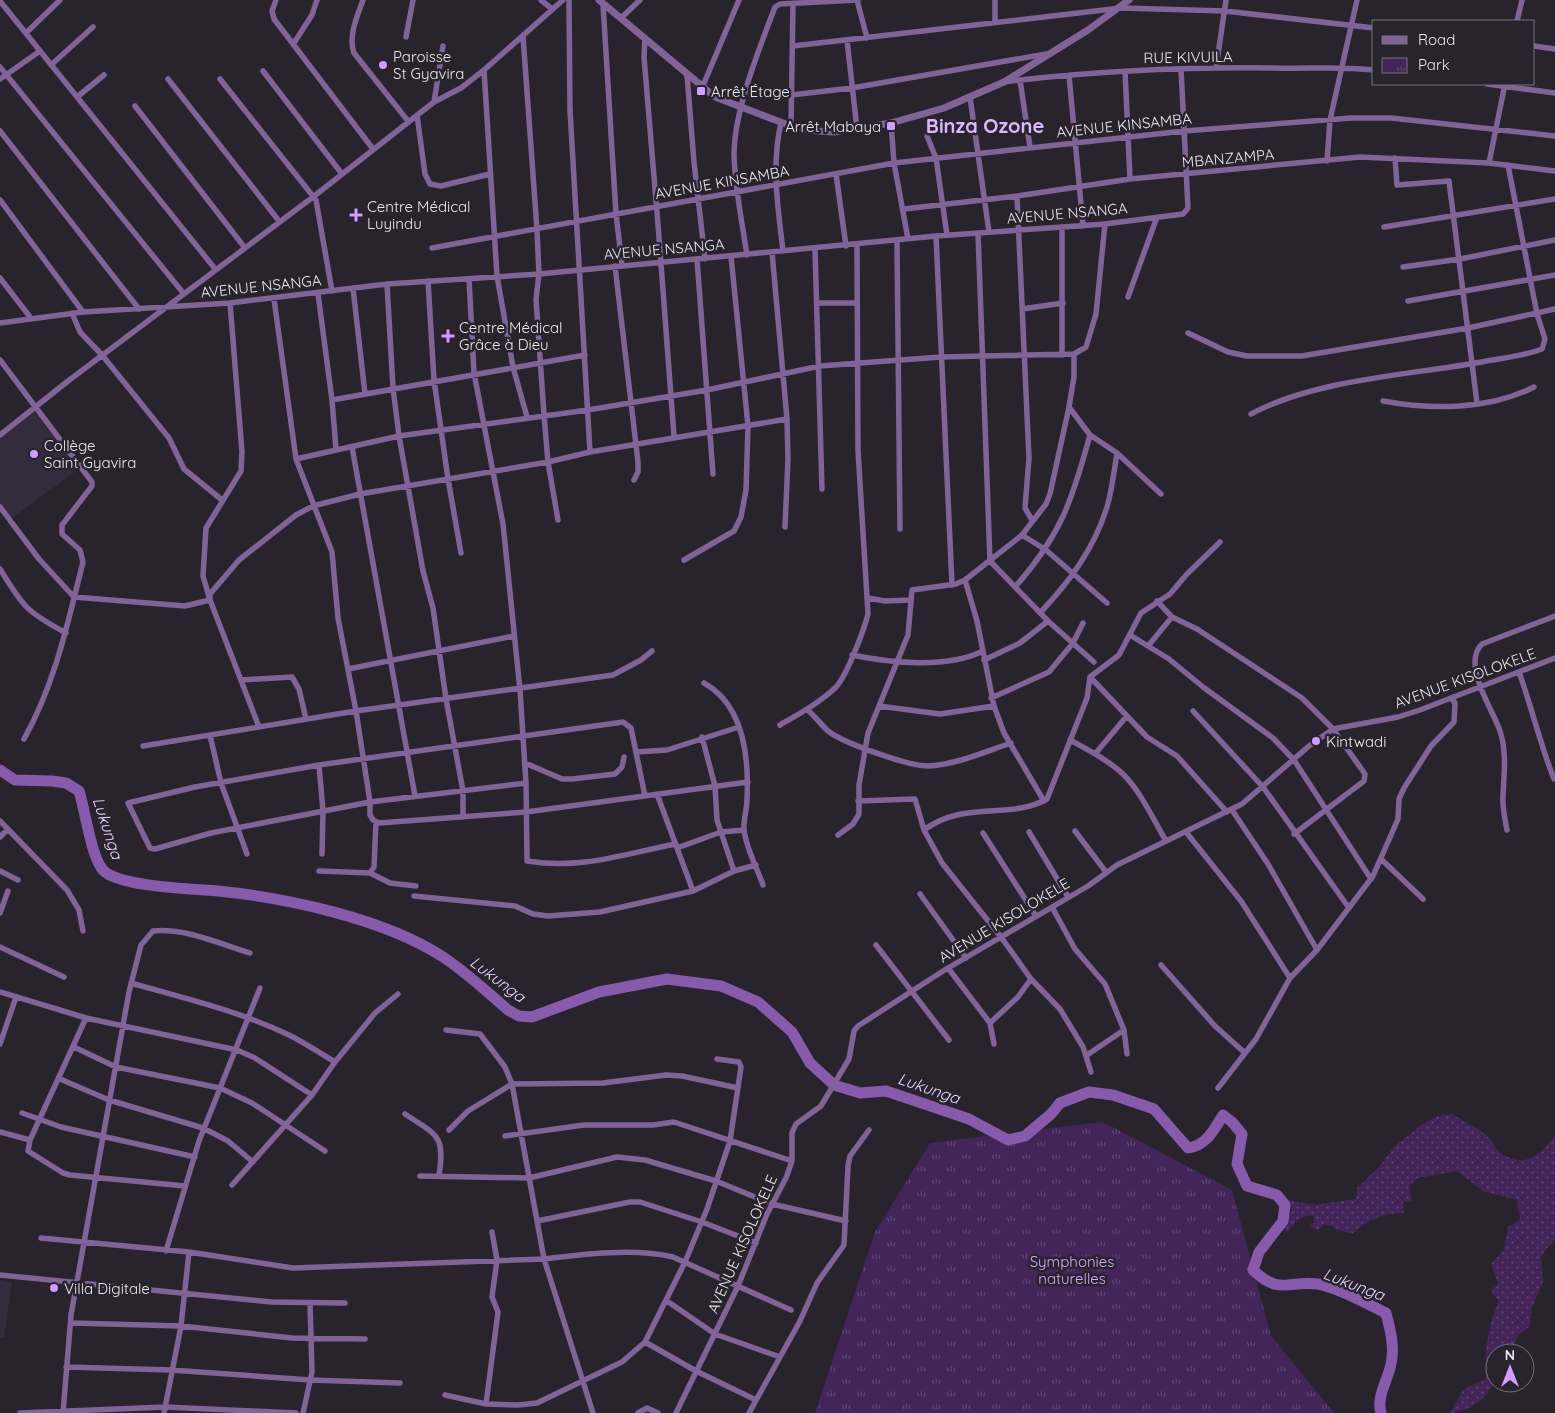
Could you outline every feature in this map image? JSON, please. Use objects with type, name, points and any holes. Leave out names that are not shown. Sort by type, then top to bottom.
[{"type":"street","points":[[26,33],[60,0]]},
{"type":"street","points":[[276,0],[273,16],[373,149]]},
{"type":"street","points":[[294,43],[312,15],[317,0]]},
{"type":"street","points":[[363,0],[353,29],[352,47],[354,54],[408,121]]},
{"type":"street","points":[[406,37],[413,0]]},
{"type":"street","points":[[541,0],[552,9]]},
{"type":"street","points":[[0,435],[102,355],[279,221],[314,197],[408,121],[434,102],[462,88],[563,0]]},
{"type":"street","points":[[569,0],[570,110],[590,452]]},
{"type":"street","points":[[621,18],[640,0]]},
{"type":"street","points":[[702,88],[739,0]]},
{"type":"street","points":[[747,255],[734,156],[741,108],[775,7],[780,4],[797,2],[858,0],[867,38]]},
{"type":"street","points":[[995,0],[995,21]]},
{"type":"street","points":[[601,2],[715,97],[791,126],[817,132],[857,129],[944,108],[1004,82],[1051,54],[1121,8],[1130,0]]},
{"type":"street","points":[[1216,68],[1226,0]]},
{"type":"street","points":[[1327,161],[1330,120],[1357,0]]},
{"type":"street","points":[[1517,20],[1522,0]]},
{"type":"street","points":[[0,1],[216,270]]},
{"type":"street","points":[[601,2],[616,214],[622,265]]},
{"type":"street","points":[[791,126],[790,95],[797,2]]},
{"type":"street","points":[[793,46],[995,21],[1121,8],[1225,11],[1372,28]]},
{"type":"street","points":[[51,65],[76,45],[93,27]]},
{"type":"street","points":[[523,36],[537,230],[539,274],[536,299],[542,362],[544,415],[548,462],[558,520]]},
{"type":"street","points":[[645,38],[644,57],[658,207],[674,436]]},
{"type":"street","points":[[847,40],[857,129]]},
{"type":"street","points":[[434,102],[443,46]]},
{"type":"street","points":[[1535,46],[1555,49]]},
{"type":"street","points":[[0,79],[40,51]]},
{"type":"street","points":[[790,95],[852,88],[1051,54]]},
{"type":"street","points":[[0,67],[184,294]]},
{"type":"street","name":"RUE KIVUILA","points":[[1004,82],[1069,75],[1181,69],[1343,67],[1372,70]]},
{"type":"street","name":"AVENUE NSANGA","points":[[0,323],[30,317],[72,313],[230,303],[318,294],[387,284],[539,274],[947,235],[1105,224],[1183,214],[1187,211],[1187,174],[1181,69]]},
{"type":"street","points":[[484,70],[497,276],[512,367],[527,417]]},
{"type":"street","points":[[262,71],[342,174]]},
{"type":"street","points":[[1125,71],[1130,179]]},
{"type":"street","points":[[687,75],[698,200],[706,259]]},
{"type":"street","points":[[1069,75],[1082,226]]},
{"type":"street","points":[[77,97],[104,76]]},
{"type":"street","points":[[220,79],[314,197],[318,205],[332,291]]},
{"type":"street","points":[[168,80],[279,221]]},
{"type":"street","points":[[1020,80],[1030,148]]},
{"type":"street","points":[[1489,163],[1505,85],[1555,93]]},
{"type":"street","points":[[970,97],[989,232]]},
{"type":"street","points":[[135,106],[245,248]]},
{"type":"street","points":[[417,115],[425,174],[430,184],[441,186],[490,174]]},
{"type":"street","name":"AVENUE KINSAMBA","points":[[432,248],[894,163],[1184,131],[1330,120],[1391,118],[1555,136]]},
{"type":"street","points":[[780,122],[775,156],[776,186],[783,251]]},
{"type":"street","points":[[891,122],[894,163],[904,209],[908,239]]},
{"type":"street","points":[[0,131],[138,309]]},
{"type":"street","points":[[927,136],[936,158],[947,235]]},
{"type":"street","name":"MBANZAMPA","points":[[904,209],[1017,196],[1130,179],[1360,157],[1489,163],[1555,171]]},
{"type":"street","points":[[1395,158],[1398,185],[1449,181],[1473,363],[1476,403]]},
{"type":"street","points":[[1250,414],[1278,401],[1351,383],[1473,363],[1542,349],[1545,339],[1537,314],[1532,280],[1508,165]]},
{"type":"street","points":[[836,174],[846,246]]},
{"type":"street","points":[[1017,196],[1029,458],[1025,508],[1032,520]]},
{"type":"street","points":[[1384,227],[1555,199]]},
{"type":"street","points":[[0,200],[83,312]]},
{"type":"street","points":[[1128,297],[1157,217]]},
{"type":"street","points":[[296,459],[399,436],[588,410],[707,390],[742,381],[820,366],[857,365],[941,357],[1074,354],[1086,347],[1096,314],[1105,224]]},
{"type":"street","points":[[1062,228],[1062,355]]},
{"type":"street","points":[[978,233],[990,562],[1048,621],[1094,662]]},
{"type":"street","points":[[936,236],[952,585]]},
{"type":"street","points":[[897,240],[900,529]]},
{"type":"street","points":[[1403,267],[1460,259],[1555,240]]},
{"type":"street","points":[[780,725],[807,709],[840,683],[864,631],[868,598],[865,590],[858,450],[857,244]]},
{"type":"street","points":[[815,249],[820,366],[822,489]]},
{"type":"street","points":[[772,252],[787,419],[788,459],[785,527]]},
{"type":"street","points":[[684,560],[727,536],[734,530],[741,517],[746,490],[748,426],[731,256]]},
{"type":"street","points":[[697,259],[713,474]]},
{"type":"street","points":[[615,266],[638,472],[634,480]]},
{"type":"street","points":[[1408,301],[1463,293],[1555,275]]},
{"type":"street","points":[[0,278],[30,317]]},
{"type":"street","points":[[469,279],[474,373],[503,524],[520,690],[526,783],[527,861],[550,865],[577,864],[677,846],[721,832],[744,830]]},
{"type":"street","points":[[428,281],[434,380],[461,553]]},
{"type":"street","points":[[387,284],[393,388],[399,436],[423,571],[433,608],[438,651],[463,791],[463,817]]},
{"type":"street","points":[[353,288],[365,394]]},
{"type":"street","points":[[318,294],[332,400],[336,450]]},
{"type":"street","points":[[274,299],[296,459],[332,552],[338,618],[364,760],[370,815],[376,822],[374,867],[370,873]]},
{"type":"street","points":[[230,303],[241,471],[206,528],[203,576],[210,600],[259,727]]},
{"type":"street","points":[[817,303],[857,303]]},
{"type":"street","points":[[1022,308],[1063,303]]},
{"type":"street","points":[[1188,333],[1228,352],[1266,358],[1334,351],[1468,328],[1555,309]]},
{"type":"street","points":[[72,313],[80,332],[102,355],[169,438],[184,469],[222,500]]},
{"type":"street","points":[[332,400],[585,354]]},
{"type":"street","points":[[838,835],[858,818],[858,801],[868,733],[908,636],[911,592],[915,588],[952,585],[965,580],[1022,535],[1032,520],[1042,511],[1050,494],[1069,407],[1074,377],[1074,354]]},
{"type":"street","points":[[0,360],[34,408],[92,482],[92,486],[62,525],[62,534],[83,555],[66,634],[47,690],[24,739]]},
{"type":"street","points":[[1383,401],[1421,407],[1501,401],[1534,387]]},
{"type":"street","points":[[1069,407],[1090,435],[1117,454],[1161,494]]},
{"type":"street","points":[[210,600],[210,594],[238,560],[296,515],[313,506],[360,494],[494,472],[674,436],[711,433],[787,419]]},
{"type":"street","points":[[1015,587],[1046,550],[1068,509],[1090,435]]},
{"type":"street","points":[[352,447],[415,796]]},
{"type":"street","points":[[1040,613],[1075,573],[1094,539],[1108,505],[1117,454]]},
{"type":"street","points":[[0,508],[45,566],[74,596],[185,606],[210,600]]},
{"type":"street","points":[[1022,535],[1046,550],[1075,573],[1107,603]]},
{"type":"street","points":[[924,830],[954,815],[1030,805],[1044,801],[1050,795],[1088,698],[1090,677],[1119,656],[1141,613],[1170,594],[1186,574],[1220,542]]},
{"type":"street","points":[[0,569],[23,606],[35,617],[66,634]]},
{"type":"street","points":[[965,580],[984,650],[991,698],[1004,733],[1044,801]]},
{"type":"street","points":[[868,598],[885,601],[911,600]]},
{"type":"street","points":[[1157,601],[1172,617],[1197,629],[1290,688],[1302,698],[1332,729],[1366,777],[1364,781],[1327,811],[1294,834]]},
{"type":"street","points":[[1507,830],[1503,804],[1506,772],[1505,748],[1499,728],[1478,687],[1476,653],[1482,644],[1555,616]]},
{"type":"street","points":[[1148,646],[1172,617]]},
{"type":"street","points":[[984,660],[1020,643],[1048,621]]},
{"type":"street","points":[[991,698],[1050,672],[1073,643],[1084,623]]},
{"type":"street","points":[[1130,635],[1169,659],[1202,687],[1261,728],[1294,760],[1371,879]]},
{"type":"street","points":[[348,669],[514,636]]},
{"type":"street","points":[[143,746],[356,711],[520,690],[613,675],[641,660],[652,650]]},
{"type":"street","points":[[852,655],[874,659],[936,662],[965,658],[984,650]]},
{"type":"street","name":"AVENUE KISOLOKELE","points":[[676,1413],[716,1334],[772,1204],[786,1178],[792,1162],[792,1133],[796,1124],[821,1106],[849,1059],[854,1031],[948,968],[1068,897],[1106,872],[1230,811],[1263,787],[1332,729],[1398,717],[1555,658]]},
{"type":"street","points":[[1519,672],[1540,742],[1554,779]]},
{"type":"street","points":[[1090,677],[1126,717],[1147,737],[1177,756],[1230,811],[1268,864],[1318,950]]},
{"type":"street","points":[[241,680],[292,678],[299,689],[306,719]]},
{"type":"street","points":[[704,683],[719,691],[730,707],[739,727],[748,782],[744,830],[763,885]]},
{"type":"street","points":[[1218,1088],[1256,1039],[1290,978],[1318,950],[1371,879],[1398,819],[1399,799],[1404,788],[1431,746],[1454,722],[1455,703],[1451,698]]},
{"type":"street","points":[[879,706],[940,714],[994,706]]},
{"type":"street","points":[[807,709],[830,732],[865,748],[927,766],[959,761],[1011,743]]},
{"type":"street","points":[[1193,711],[1263,787],[1294,834],[1348,908]]},
{"type":"street","points":[[1095,754],[1126,717]]},
{"type":"street","points":[[526,783],[370,802],[238,828],[155,849],[150,848],[128,803],[319,765],[623,722],[632,728],[646,796]]},
{"type":"street","points":[[636,752],[667,750],[739,727]]},
{"type":"street","points":[[210,735],[221,783],[247,854]]},
{"type":"street","points":[[702,738],[715,786],[717,820],[734,871]]},
{"type":"street","points":[[1070,740],[1095,754],[1129,781],[1166,841]]},
{"type":"street","points":[[525,764],[562,779],[572,780],[615,774],[622,767],[624,757]]},
{"type":"street","points":[[319,765],[323,811],[322,854]]},
{"type":"street","points":[[376,822],[526,812],[748,782]]},
{"type":"street","points":[[657,794],[693,891]]},
{"type":"street","points":[[858,801],[916,799],[924,830],[942,863],[1001,937],[1031,979],[1054,1001],[1087,1055],[1091,1072]]},
{"type":"street","points":[[0,822],[67,890],[79,910],[83,931]]},
{"type":"street","points":[[0,837],[8,829]]},
{"type":"street","points":[[1075,831],[1106,872]]},
{"type":"street","points":[[1029,832],[1068,897]]},
{"type":"street","points":[[1186,832],[1241,901],[1290,978]]},
{"type":"street","points":[[983,833],[1036,916]]},
{"type":"street","points":[[1381,859],[1423,899]]},
{"type":"street","points":[[414,896],[514,906],[533,914],[548,916],[600,912],[693,891],[734,871],[756,865]]},
{"type":"street","points":[[0,871],[18,880]]},
{"type":"street","points":[[319,871],[370,873],[390,883],[416,886]]},
{"type":"street","points":[[0,913],[8,891]]},
{"type":"street","points":[[920,894],[966,958]]},
{"type":"street","points":[[1052,906],[1075,949],[1105,984],[1124,1030],[1127,1054]]},
{"type":"street","points":[[63,1412],[76,1282],[97,1178],[109,1100],[131,983],[141,944],[153,931],[182,932],[250,953]]},
{"type":"street","points":[[876,945],[949,1040]]},
{"type":"street","points":[[0,947],[64,977]]},
{"type":"street","points":[[1161,966],[1215,1026],[1244,1053]]},
{"type":"street","points":[[948,968],[990,1023],[994,1044]]},
{"type":"street","points":[[990,1023],[1018,997],[1031,979]]},
{"type":"street","points":[[131,983],[248,1019],[288,1034],[335,1062]]},
{"type":"street","points":[[166,1251],[203,1128],[237,1050],[260,988]]},
{"type":"street","points":[[0,992],[86,1018],[237,1050],[255,1058],[312,1095]]},
{"type":"street","points":[[232,1185],[312,1095],[335,1062],[375,1013],[398,994]]},
{"type":"street","points":[[0,1044],[16,997]]},
{"type":"street","points":[[86,1018],[60,1079],[30,1140],[28,1151],[63,1174],[185,1186]]},
{"type":"street","points":[[446,1030],[480,1034],[505,1067],[512,1084],[544,1259],[593,1413]]},
{"type":"street","points":[[1087,1055],[1124,1030]]},
{"type":"street","points":[[74,1047],[105,1064],[220,1088],[252,1103],[324,1151]]},
{"type":"street","points":[[445,1395],[486,1404],[518,1405],[537,1403],[622,1362],[645,1342],[686,1262],[730,1141],[740,1064],[716,1059]]},
{"type":"street","points":[[449,1130],[468,1111],[512,1084],[603,1083],[666,1075],[682,1076],[738,1088]]},
{"type":"street","points":[[60,1079],[109,1100],[203,1128],[228,1141],[253,1162]]},
{"type":"street","points":[[22,1113],[62,1128],[195,1157]]},
{"type":"street","points":[[405,1114],[429,1130],[440,1141],[443,1152],[439,1176]]},
{"type":"street","points":[[505,1136],[584,1125],[653,1125],[674,1122],[792,1162]]},
{"type":"street","points":[[748,1413],[780,1357],[817,1283],[844,1245],[850,1156],[869,1130]]},
{"type":"street","points":[[0,1132],[30,1140]]},
{"type":"street","points":[[420,1176],[529,1178],[617,1157],[645,1160],[716,1182],[772,1204],[846,1221]]},
{"type":"street","points":[[537,1221],[630,1202],[640,1202],[702,1222],[756,1243]]},
{"type":"street","points":[[486,1404],[498,1312],[492,1297],[498,1260],[492,1232]]},
{"type":"street","points":[[42,1238],[189,1252],[293,1268],[544,1259],[581,1254],[659,1254],[686,1262],[791,1310]]},
{"type":"street","points":[[165,1410],[171,1370],[181,1326],[189,1252]]},
{"type":"street","points":[[0,1275],[310,1303],[345,1303]]},
{"type":"street","points":[[667,1300],[716,1334],[780,1357]]},
{"type":"street","points":[[303,1413],[312,1372],[310,1303]]},
{"type":"street","points":[[71,1323],[181,1326],[310,1338],[365,1339]]},
{"type":"street","points":[[645,1342],[696,1371],[756,1400]]},
{"type":"street","points":[[66,1367],[171,1370],[310,1380],[400,1383]]},
{"type":"street","points":[[492,1413],[494,1404]]},
{"type":"street","points":[[638,1413],[647,1408],[658,1413]]},
{"type":"street","points":[[20,1413],[165,1410],[296,1413]]},
{"type":"shaded area","name":"Collège Saint Gyavira","points":[[34,412],[80,468],[11,519],[0,504],[0,439]]},
{"type":"shaded area","points":[[0,1280],[12,1282],[4,1338],[0,1337]]},
{"type":"green space","points":[[1452,1114],[1484,1134],[1500,1153],[1517,1160],[1531,1158],[1555,1136],[1555,1239],[1541,1256],[1543,1282],[1532,1307],[1530,1326],[1518,1335],[1515,1343],[1488,1343],[1492,1320],[1499,1301],[1491,1291],[1498,1284],[1491,1264],[1504,1250],[1508,1227],[1520,1220],[1517,1200],[1483,1191],[1457,1171],[1418,1178],[1409,1186],[1412,1202],[1403,1201],[1404,1213],[1376,1218],[1352,1234],[1335,1229],[1334,1226],[1323,1225],[1317,1231],[1310,1225],[1314,1223],[1314,1216],[1306,1216],[1298,1220],[1288,1232],[1284,1231],[1292,1208],[1287,1200],[1314,1205],[1356,1199],[1357,1188],[1379,1167],[1395,1146],[1424,1123],[1438,1116]]},
{"type":"green space","name":"Symphonies naturelles","points":[[1103,1122],[1232,1190],[1271,1336],[1334,1413],[815,1413],[875,1232],[930,1143]]},
{"type":"green space","points":[[1485,1379],[1485,1393],[1487,1393],[1485,1396],[1468,1408],[1450,1413],[1463,1390]]},
{"type":"waterway","name":"Lukunga","points":[[0,770],[15,780],[66,783],[79,791],[95,855],[103,870],[111,876],[140,884],[218,891],[275,899],[335,912],[365,921],[420,944],[443,957],[508,1010],[519,1016],[532,1017],[599,992],[667,979],[721,986],[758,1002],[792,1032],[810,1063],[834,1085],[860,1093],[886,1091],[969,1119],[1008,1140],[1025,1136],[1051,1114],[1060,1103],[1089,1092],[1113,1095],[1154,1109],[1188,1148],[1205,1141],[1223,1115],[1242,1134],[1237,1164],[1247,1186],[1277,1195],[1285,1205],[1283,1221],[1259,1252],[1253,1270],[1270,1283],[1278,1285],[1308,1283],[1326,1286],[1352,1296],[1386,1313],[1392,1338],[1392,1358],[1380,1401],[1381,1413]]},
{"type":"place","name":"Paroisse St Gyavira","points":[[383,65]]},
{"type":"place","name":"Arrêt Étage","points":[[701,91]]},
{"type":"place","name":"Arrêt Mabaya","points":[[891,126]]},
{"type":"place","name":"Centre Médical Luyindu","points":[[356,215]]},
{"type":"place","name":"Centre Médical Grâce à Dieu","points":[[448,336]]},
{"type":"place","name":"Collège Saint Gyavira","points":[[34,454]]},
{"type":"place","name":"Kintwadi","points":[[1316,741]]},
{"type":"place","name":"Villa Digitale","points":[[54,1288]]},
{"type":"district","name":"Binza Ozone","points":[[985,125]]}]
